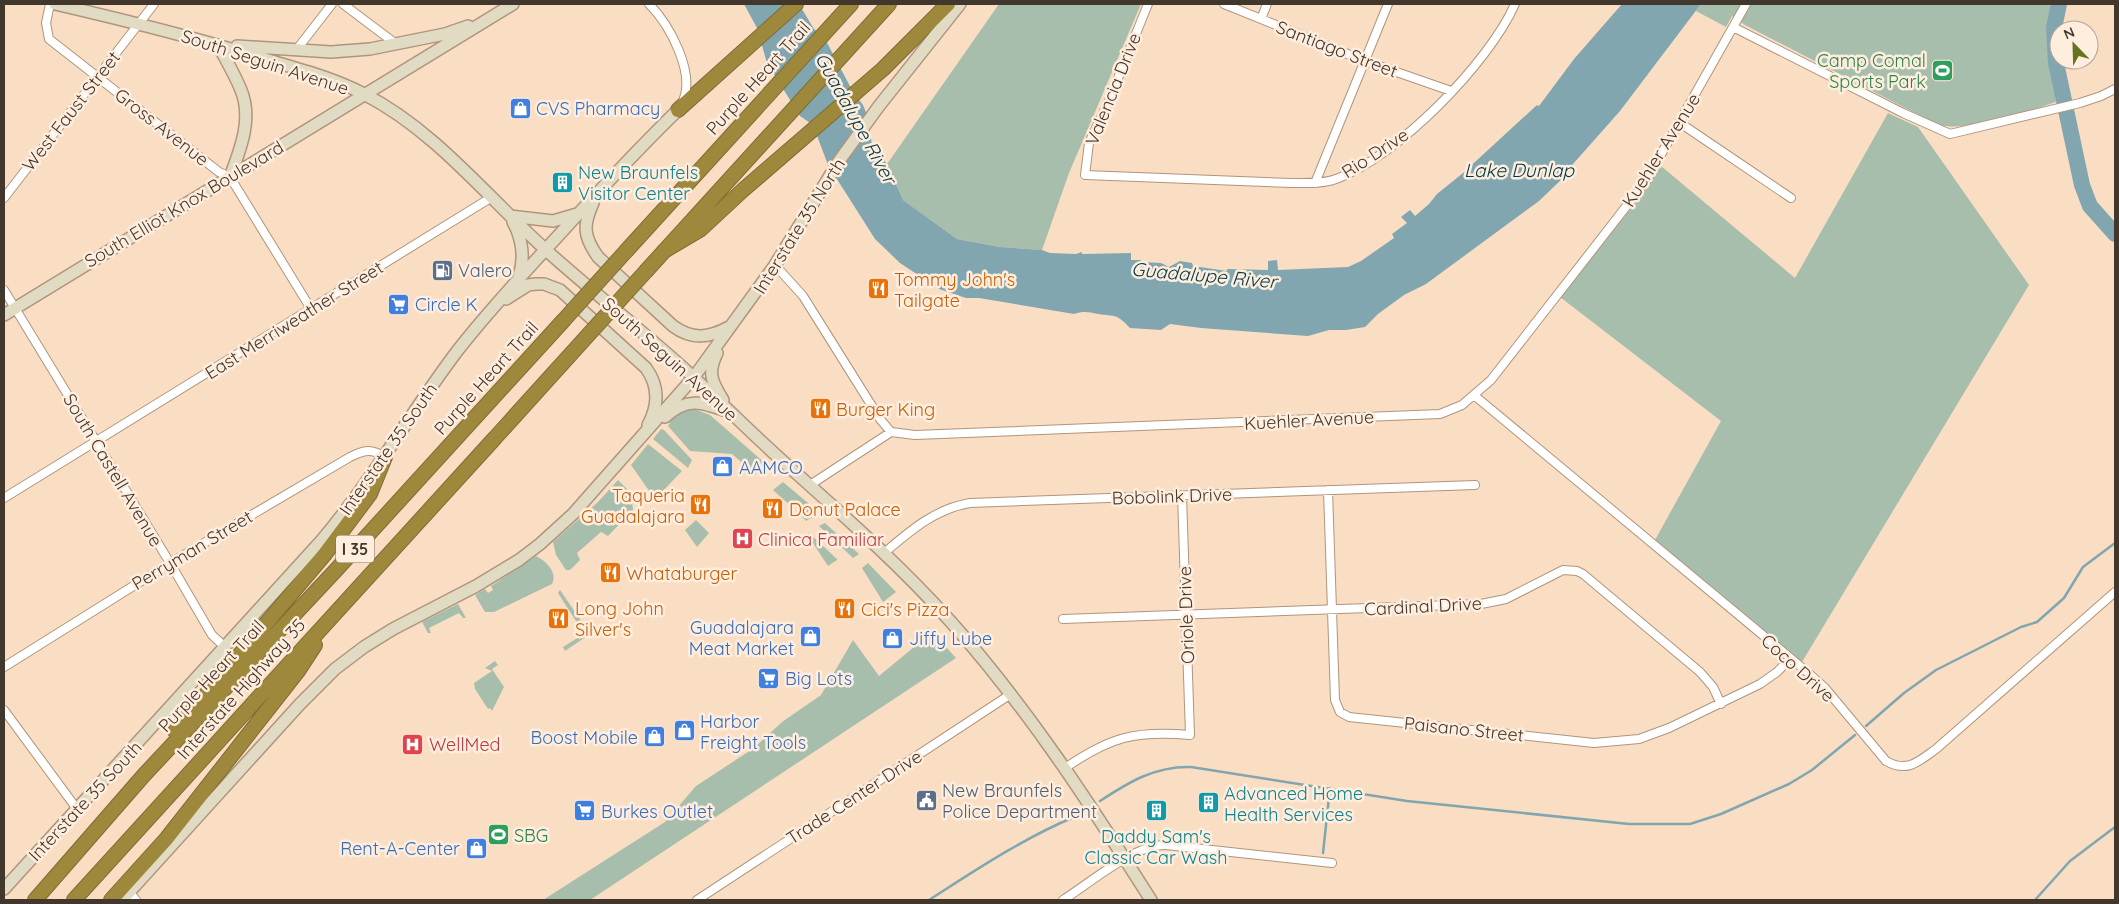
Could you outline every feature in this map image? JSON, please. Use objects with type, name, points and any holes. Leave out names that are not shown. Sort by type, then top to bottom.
[{"type":"highway","points":[[678,110],[796,4]]},
{"type":"highway","name":"Purple Heart Trail","points":[[144,775],[336,570],[851,4]]},
{"type":"highway","name":"I 35","points":[[664,252],[889,4]]},
{"type":"highway","points":[[664,252],[701,229],[769,167],[883,69],[948,4]]},
{"type":"highway","name":"Interstate Highway 35","points":[[74,900],[664,252]]},
{"type":"highway","points":[[144,775],[185,717],[325,554],[370,494],[385,457]]},
{"type":"highway","points":[[111,900],[167,838],[298,671],[339,609]]},
{"type":"highway","name":"I 35","points":[[35,900],[144,775]]},
{"type":"main road","name":"South Seguin Avenue","points":[[55,4],[138,23],[311,72],[365,94],[418,129],[492,197],[545,250],[694,377],[884,553],[951,622],[1011,694],[1065,768],[1152,900]]},
{"type":"main road","points":[[230,177],[242,142],[246,121],[245,108],[242,92],[218,45],[331,52],[370,49],[445,34],[486,20],[513,4]]},
{"type":"main road","name":"Interstate 35 North","points":[[694,377],[775,265],[839,161],[879,106],[960,4]]},
{"type":"main road","name":"South Elliot Knox Boulevard","points":[[4,315],[486,20]]},
{"type":"main road","points":[[545,250],[598,192],[678,110]]},
{"type":"main road","points":[[598,192],[585,226],[591,247],[598,257],[682,333],[707,336],[732,325]]},
{"type":"main road","points":[[510,216],[553,221],[579,213]]},
{"type":"main road","points":[[510,216],[519,234],[522,250],[522,267],[518,278]]},
{"type":"main road","name":"Interstate 35 South","points":[[4,889],[327,534],[358,497],[444,369],[518,278],[545,250]]},
{"type":"main road","points":[[492,309],[528,285],[536,284],[556,288],[571,298],[646,368],[653,378],[657,393],[655,405],[652,418],[643,436]]},
{"type":"main road","points":[[730,412],[715,387],[711,372],[716,356],[732,325]]},
{"type":"main road","points":[[129,898],[300,704],[335,669],[383,634],[492,577],[540,544],[573,514],[694,377]]},
{"type":"main road","points":[[643,436],[675,409],[687,403],[702,403],[730,412]]},
{"type":"street","name":"Gross Avenue","points":[[50,4],[46,23],[49,39],[219,172],[230,177],[311,309]]},
{"type":"street","name":"West Faust Street","points":[[4,198],[154,4]]},
{"type":"street","points":[[297,49],[332,4]]},
{"type":"street","points":[[343,4],[396,44]]},
{"type":"street","points":[[649,4],[660,16],[673,38],[683,64],[686,91],[678,110]]},
{"type":"street","name":"Valencia Drive","points":[[1085,176],[1090,143],[1148,4]]},
{"type":"street","name":"Santiago Street","points":[[1224,4],[1365,61],[1450,92]]},
{"type":"street","points":[[1261,19],[1267,4]]},
{"type":"street","points":[[1315,183],[1388,4]]},
{"type":"street","name":"Rio Drive","points":[[1085,176],[1291,184],[1315,183],[1339,177],[1379,155],[1424,120],[1490,46],[1515,4]]},
{"type":"street","name":"Kuehler Avenue","points":[[890,432],[915,434],[1440,414],[1462,405],[1475,396],[1495,375],[1638,192],[1680,123],[1746,4]]},
{"type":"street","points":[[1733,27],[1903,113],[1950,134],[1966,132],[2080,103],[2115,89]]},
{"type":"street","points":[[1680,123],[1791,198]]},
{"type":"street","name":"East Merriweather Street","points":[[4,498],[95,440],[492,197]]},
{"type":"street","points":[[775,265],[803,296],[880,420],[890,432],[810,485]]},
{"type":"street","name":"South Castell Avenue","points":[[4,290],[212,635],[225,647]]},
{"type":"street","name":"Coco Drive","points":[[1475,396],[1825,688],[1886,761],[1896,767],[1919,762],[1936,749],[2115,592]]},
{"type":"street","name":"Perryman Street","points":[[4,667],[170,563],[350,456],[365,450],[371,450],[385,457]]},
{"type":"street","name":"Bobolink Drive","points":[[884,553],[924,521],[945,510],[962,505],[1476,485]]},
{"type":"street","name":"Paisano Street","points":[[1328,490],[1335,703],[1340,712],[1349,717],[1609,743],[1652,735],[1721,704],[1769,678],[1790,659]]},
{"type":"street","name":"Oriole Drive","points":[[1065,768],[1097,748],[1123,737],[1156,733],[1190,735],[1182,496]]},
{"type":"street","name":"Cardinal Drive","points":[[1063,619],[1481,604],[1506,599],[1563,570],[1577,571],[1700,672],[1713,687],[1721,704]]},
{"type":"street","name":"Trade Center Drive","points":[[697,900],[1011,694]]},
{"type":"street","points":[[4,710],[77,809]]},
{"type":"street","points":[[1063,900],[1139,850],[1159,845],[1332,863]]},
{"type":"green space","points":[[999,4],[1141,4],[1069,173],[1042,250],[1000,247],[957,239],[903,200],[887,164]]},
{"type":"green space","name":"Camp Comal Sports Park","points":[[1701,4],[2054,4],[2052,20],[2049,20],[2049,70],[2052,70],[2056,102],[1997,120],[1965,126],[1938,125],[1745,25],[1732,16],[1726,27],[1696,11]]},
{"type":"green space","points":[[1888,113],[1918,127],[2029,285],[1802,662],[1655,540],[1721,421],[1560,297],[1644,192],[1661,166],[1795,278]]},
{"type":"green space","points":[[691,408],[710,415],[765,463],[755,474],[732,454],[690,451],[668,426],[670,423],[668,421],[677,413]]},
{"type":"green space","points":[[661,429],[692,460],[688,468],[653,439]]},
{"type":"green space","points":[[648,444],[682,471],[659,495],[652,495],[631,465]]},
{"type":"green space","points":[[618,480],[631,493],[633,510],[608,536],[601,532],[577,553],[580,560],[570,570],[566,570],[556,555],[553,542],[598,502]]},
{"type":"green space","points":[[783,482],[814,508],[816,515],[806,521],[797,511],[803,508],[798,504],[791,506],[773,490]]},
{"type":"green space","points":[[696,520],[709,533],[697,547],[685,530]]},
{"type":"green space","points":[[825,523],[859,554],[853,558],[819,526]]},
{"type":"green space","points":[[809,533],[837,560],[828,566],[807,534]]},
{"type":"green space","points":[[536,556],[550,567],[553,575],[552,584],[494,612],[485,612],[475,595],[485,589],[488,593],[493,590],[491,586]]},
{"type":"green space","points":[[868,563],[896,592],[883,602],[862,568]]},
{"type":"green space","points":[[560,590],[590,634],[565,651],[563,647],[579,637],[581,629],[558,593]]},
{"type":"green space","points":[[458,604],[466,618],[463,618],[459,613],[429,628],[431,633],[428,633],[422,622]]},
{"type":"green space","points":[[928,627],[956,658],[590,900],[543,900],[665,822],[696,786],[754,748],[782,722],[821,695],[853,640],[879,676],[920,642]]},
{"type":"green space","points":[[495,661],[498,665],[492,669],[504,687],[492,711],[490,708],[488,709],[475,689],[474,683],[492,671],[485,668]]},
{"type":"water","name":"Lake Dunlap","points":[[744,4],[799,4],[814,29],[824,37],[852,90],[863,105],[867,115],[872,145],[887,164],[903,200],[957,239],[1000,247],[1042,250],[1050,253],[1131,253],[1131,260],[1161,263],[1169,267],[1180,261],[1192,263],[1193,266],[1227,271],[1227,269],[1268,270],[1268,261],[1277,260],[1278,270],[1348,267],[1361,261],[1394,238],[1392,234],[1407,223],[1401,217],[1410,210],[1415,216],[1537,105],[1539,106],[1574,59],[1622,4],[1701,4],[1620,111],[1562,179],[1539,201],[1426,284],[1404,295],[1378,314],[1365,327],[1329,330],[1308,336],[1170,324],[1161,330],[1130,328],[1122,320],[1112,316],[1086,312],[1074,314],[979,298],[966,298],[939,289],[900,263],[875,239],[828,165],[813,125],[800,116],[767,63],[757,28]]},
{"type":"waterway","points":[[2059,4],[2054,28],[2056,63],[2082,185],[2090,206],[2115,234]]},
{"type":"waterway","points":[[1866,726],[1904,693],[1936,670],[2021,627],[2037,622],[2064,598],[2083,567],[2115,543]]},
{"type":"waterway","points":[[1100,801],[1143,776],[1166,769],[1191,767],[1407,801],[1629,824],[1690,824],[1721,814],[1789,784],[1812,770],[1855,735]]},
{"type":"waterway","points":[[1323,853],[1330,788]]},
{"type":"waterway","points":[[929,900],[1018,845],[1074,817]]},
{"type":"waterway","points":[[2035,900],[2070,861],[2115,827]]},
{"type":"place","name":"Camp Comal Sports Park","points":[[1942,70]]},
{"type":"place","name":"CVS Pharmacy","points":[[520,108]]},
{"type":"place","name":"New Braunfels Visitor Center","points":[[562,182]]},
{"type":"place","name":"Valero","points":[[442,270]]},
{"type":"place","name":"Tommy John's Tailgate","points":[[878,289]]},
{"type":"place","name":"Circle K","points":[[399,304]]},
{"type":"place","name":"Burger King","points":[[820,409]]},
{"type":"place","name":"AAMCO","points":[[723,467]]},
{"type":"place","name":"Taqueria Guadalajara","points":[[701,505]]},
{"type":"place","name":"Donut Palace","points":[[773,509]]},
{"type":"place","name":"Clinica Familiar","points":[[742,539]]},
{"type":"place","name":"Whataburger","points":[[610,573]]},
{"type":"place","name":"Cici's Pizza","points":[[845,609]]},
{"type":"place","name":"Long John Silver's","points":[[559,618]]},
{"type":"place","name":"Guadalajara Meat Market","points":[[810,637]]},
{"type":"place","name":"Jiffy Lube","points":[[893,638]]},
{"type":"place","name":"Big Lots","points":[[769,678]]},
{"type":"place","name":"Harbor Freight Tools","points":[[684,731]]},
{"type":"place","name":"Boost Mobile","points":[[654,737]]},
{"type":"place","name":"WellMed","points":[[413,744]]},
{"type":"place","name":"New Braunfels Police Department","points":[[926,800]]},
{"type":"place","name":"Advanced Home Health Services","points":[[1208,803]]},
{"type":"place","name":"Burkes Outlet","points":[[585,811]]},
{"type":"place","name":"Daddy Sam's Classic Car Wash","points":[[1156,811]]},
{"type":"place","name":"SBG","points":[[498,835]]},
{"type":"place","name":"Rent-A-Center","points":[[476,848]]},
{"type":"water label","name":"Guadalupe River","points":[[856,118]]},
{"type":"water label","name":"Guadalupe River","points":[[1204,275]]}]
